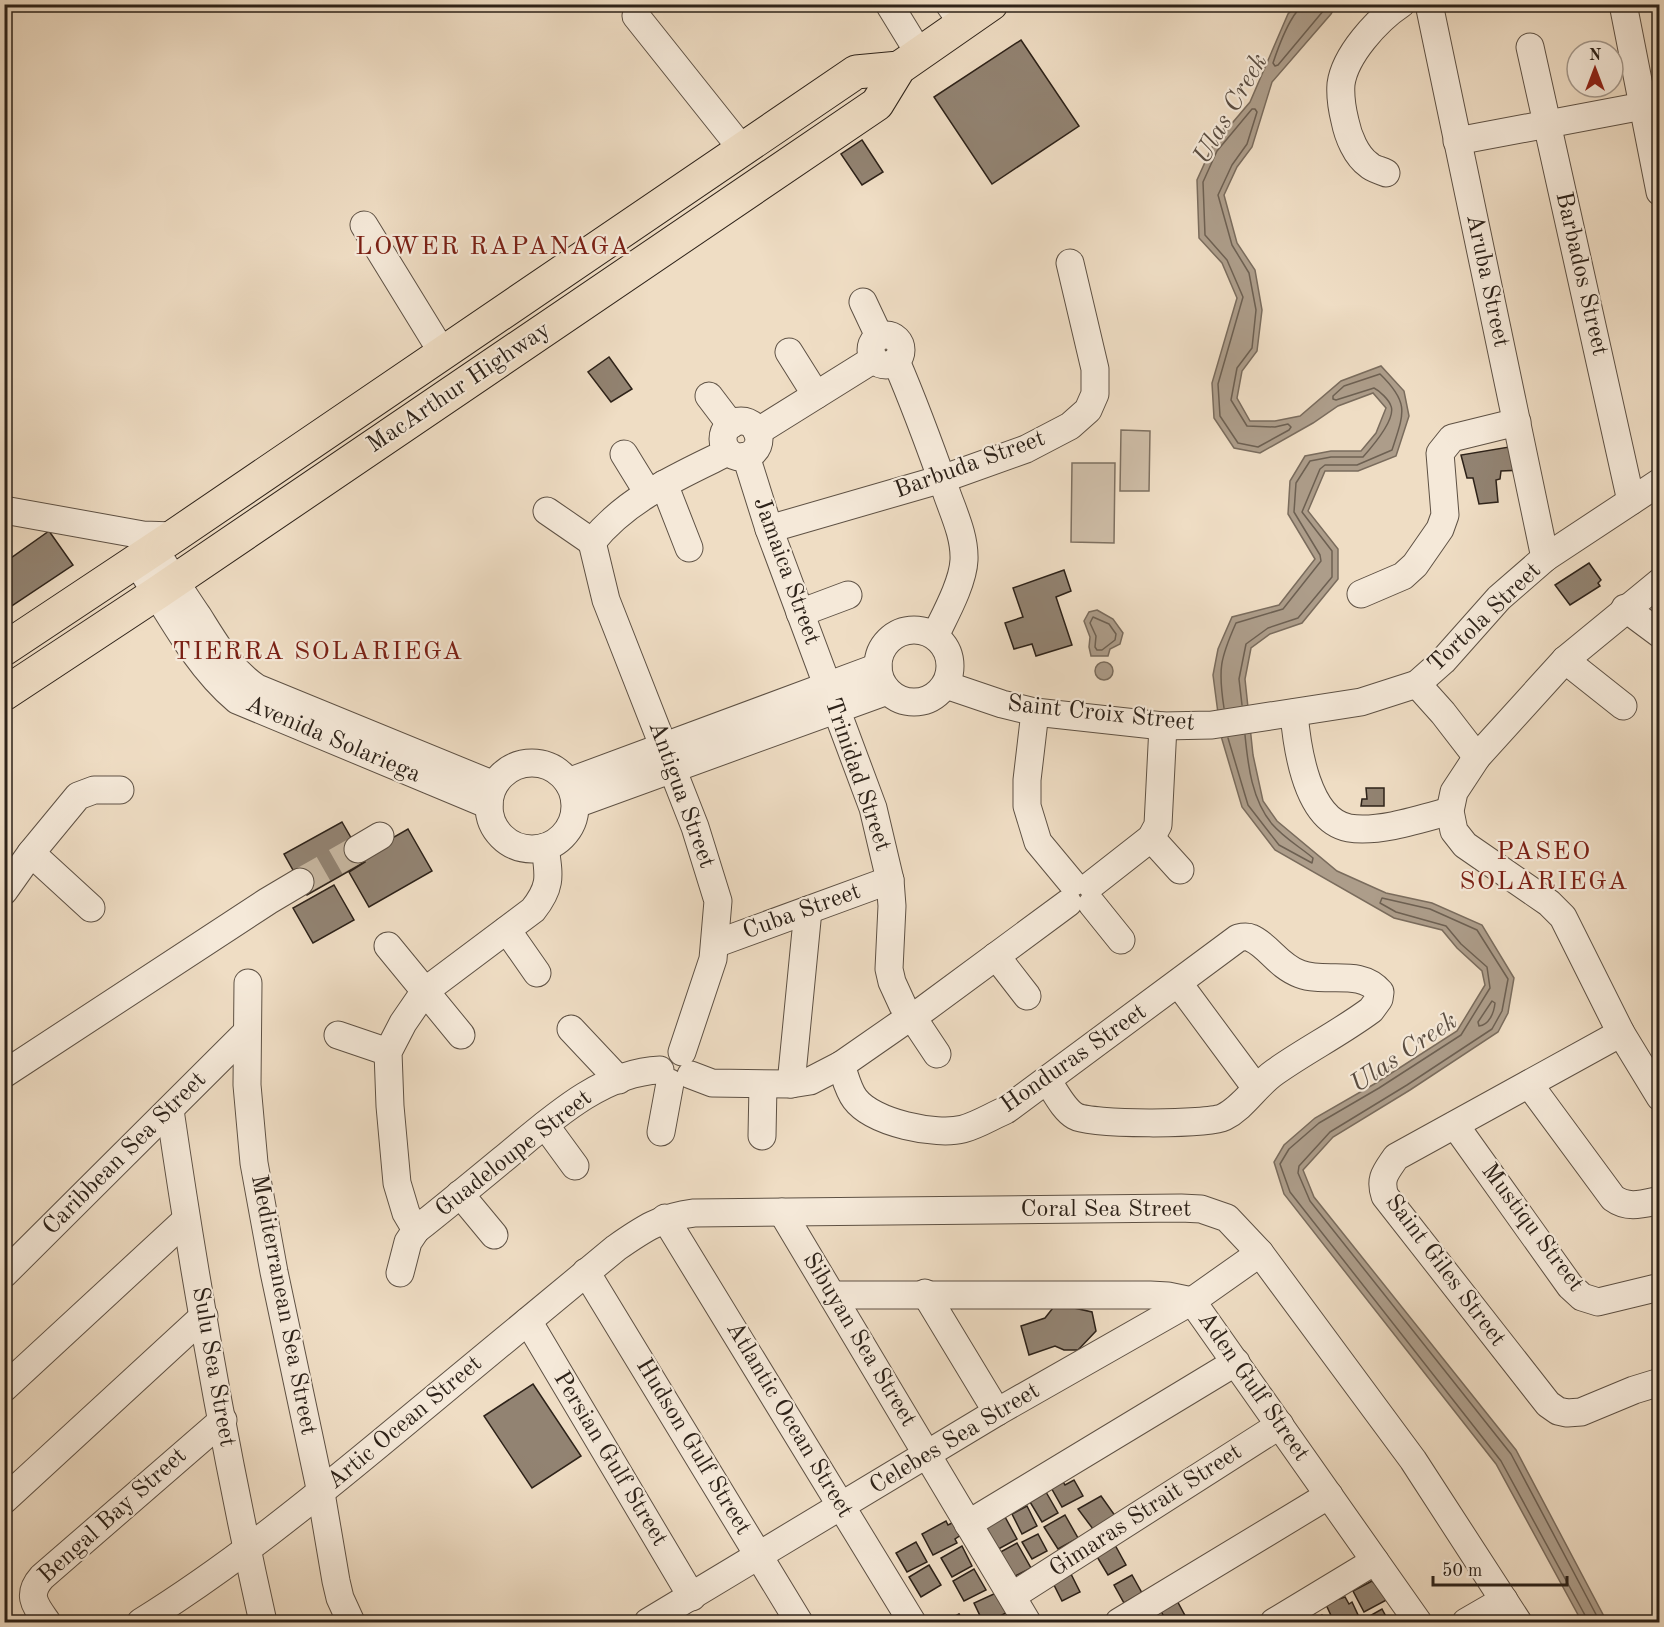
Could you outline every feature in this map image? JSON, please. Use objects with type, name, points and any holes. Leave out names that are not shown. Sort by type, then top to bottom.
[{"type":"highway","name":"MacArthur Highway","points":[[4,694],[166,587],[877,104],[909,60],[956,14],[992,4]]},
{"type":"highway","name":"MacArthur Highway","points":[[4,649],[155,549],[856,72],[909,60]]},
{"type":"street","points":[[889,4],[909,60]]},
{"type":"street","points":[[1386,173],[1368,165],[1353,145],[1346,128],[1340,99],[1341,81],[1363,40],[1384,16],[1401,4]]},
{"type":"street","name":"Aruba Street","points":[[1429,4],[1545,558]]},
{"type":"street","points":[[1623,4],[1659,192]]},
{"type":"street","points":[[636,16],[742,149]]},
{"type":"street","name":"Barbados Street","points":[[1530,48],[1631,501]]},
{"type":"street","points":[[1457,141],[1643,106]]},
{"type":"street","points":[[364,225],[442,352]]},
{"type":"street","name":"Barbuda Street","points":[[769,530],[942,478],[1026,449],[1070,426],[1088,410],[1095,394],[1095,369],[1070,262]]},
{"type":"street","points":[[863,302],[883,352],[942,478],[959,527],[964,560],[955,591],[935,636]]},
{"type":"street","points":[[789,352],[816,395]]},
{"type":"street","points":[[757,432],[883,352]]},
{"type":"street","points":[[709,396],[731,425]]},
{"type":"street","points":[[1361,594],[1403,576],[1415,566],[1440,529],[1445,515],[1440,453],[1445,444],[1452,438],[1517,422]]},
{"type":"street","points":[[547,511],[592,542],[604,526],[618,514],[656,488],[737,454],[756,449],[759,438],[749,423],[731,425],[724,435],[725,447],[737,454]]},
{"type":"street","points":[[624,454],[656,488],[689,548]]},
{"type":"street","name":"Jamaica Street","points":[[737,454],[769,530],[831,697]]},
{"type":"street","name":"Tortola Street","points":[[1294,713],[1361,702],[1417,684],[1443,661],[1499,598],[1545,558],[1659,482]]},
{"type":"street","points":[[4,510],[143,534],[155,549]]},
{"type":"street","name":"Antigua Street","points":[[592,542],[606,600],[695,827],[718,901],[713,959],[675,1070],[661,1132]]},
{"type":"street","name":"Avenida Solariega","points":[[155,549],[166,587],[206,668],[237,700],[268,703],[491,795]]},
{"type":"street","points":[[1659,582],[1565,660],[1478,757],[1454,792],[1449,812],[1454,831],[1465,845],[1549,903],[1563,917],[1621,1033],[1659,1097]]},
{"type":"street","points":[[800,614],[848,596]]},
{"type":"street","points":[[1625,608],[1659,634]]},
{"type":"street","points":[[914,630],[935,636],[949,654],[950,675],[946,685],[939,694],[929,700],[906,702],[896,698],[882,679],[879,655],[884,645],[892,637],[902,632],[914,630]]},
{"type":"street","points":[[1565,660],[1623,706]]},
{"type":"street","points":[[572,793],[882,679]]},
{"type":"street","points":[[1417,684],[1478,757]]},
{"type":"street","name":"Saint Croix Street","points":[[946,685],[1002,704],[1035,712],[1163,726],[1212,725],[1294,713]]},
{"type":"street","name":"Trinidad Street","points":[[831,697],[873,808],[890,880],[892,906],[889,969],[892,982],[911,1017],[937,1054]]},
{"type":"street","points":[[1035,712],[1027,780],[1027,806],[1038,842],[1121,940]]},
{"type":"street","points":[[1294,713],[1303,768],[1313,795],[1327,816],[1348,828],[1374,828],[1449,812]]},
{"type":"street","points":[[675,1070],[712,1083],[791,1084],[810,1081],[841,1065],[911,1017],[1081,894],[1151,838],[1158,825],[1160,807],[1163,726]]},
{"type":"street","points":[[530,762],[545,764],[558,771],[572,793],[571,826],[564,835],[545,847],[522,848],[511,844],[501,837],[490,816],[491,795],[503,773],[516,765],[530,762]]},
{"type":"street","points":[[4,891],[31,853],[78,796],[94,790],[120,790]]},
{"type":"street","points":[[1151,838],[1180,870]]},
{"type":"street","points":[[416,1230],[406,1213],[397,1183],[388,1052],[403,1023],[425,992],[533,910],[541,899],[549,877],[545,847]]},
{"type":"street","points":[[31,853],[91,908]]},
{"type":"street","name":"Cuba Street","points":[[715,944],[890,880]]},
{"type":"street","points":[[4,1074],[300,882]]},
{"type":"street","points":[[791,1084],[808,910]]},
{"type":"street","points":[[507,930],[537,973]]},
{"type":"street","name":"Honduras Street","points":[[841,1065],[854,1098],[864,1108],[894,1122],[936,1131],[963,1129],[1006,1110],[1179,984],[1232,942],[1246,936],[1252,938],[1274,958],[1299,974],[1310,977],[1354,978],[1371,984],[1380,992],[1379,999],[1371,1010],[1274,1072],[1256,1088]]},
{"type":"street","points":[[388,946],[461,1035]]},
{"type":"street","points":[[996,956],[1027,996]]},
{"type":"street","name":"Mediterranean Sea Street","points":[[248,983],[247,1085],[254,1163],[274,1272],[321,1493],[336,1581],[351,1623]]},
{"type":"street","points":[[1047,1080],[1075,1117],[1090,1120],[1153,1123],[1210,1122],[1235,1111],[1256,1088],[1179,984]]},
{"type":"street","points":[[571,1029],[620,1080]]},
{"type":"street","name":"Caribbean Sea Street","points":[[4,1274],[246,1033]]},
{"type":"street","name":"Saint Giles Street","points":[[1621,1033],[1396,1157],[1384,1174],[1382,1186],[1385,1196],[1548,1404],[1558,1411],[1581,1412],[1659,1382]]},
{"type":"street","points":[[338,1035],[388,1052]]},
{"type":"street","name":"Guadeloupe Street","points":[[400,1273],[408,1242],[416,1230],[583,1095],[640,1072],[675,1070]]},
{"type":"street","points":[[762,1136],[763,1084]]},
{"type":"street","points":[[1529,1084],[1613,1198],[1620,1204],[1631,1206],[1659,1200]]},
{"type":"street","name":"Sulu Sea Street","points":[[170,1110],[186,1220],[247,1550],[263,1623]]},
{"type":"street","points":[[545,1125],[575,1166]]},
{"type":"street","name":"Mustiqu Street","points":[[1455,1125],[1570,1286],[1582,1297],[1598,1302],[1659,1287]]},
{"type":"street","points":[[460,1194],[494,1234]]},
{"type":"street","name":"Coral Sea Street","points":[[665,1218],[694,1213],[1201,1209],[1227,1218],[1260,1253],[1413,1460],[1518,1623]]},
{"type":"street","name":"Sibuyan Sea Street","points":[[782,1212],[1027,1623]]},
{"type":"street","name":"Artic Ocean Street","points":[[141,1623],[199,1586],[321,1493],[586,1272],[625,1241],[649,1225],[665,1218]]},
{"type":"street","name":"Atlantic Ocean Street","points":[[665,1218],[912,1623]]},
{"type":"street","points":[[4,1388],[186,1220]]},
{"type":"street","name":"Celebes Sea Street","points":[[648,1623],[997,1412],[1192,1300],[1260,1253]]},
{"type":"street","name":"Hudson Gulf Street","points":[[586,1272],[799,1623]]},
{"type":"street","points":[[925,1293],[997,1412]]},
{"type":"street","name":"Aden Gulf Street","points":[[832,1295],[925,1293],[1150,1295],[1192,1300],[1418,1623]]},
{"type":"street","points":[[4,1500],[204,1316]]},
{"type":"street","name":"Persian Gulf Street","points":[[528,1321],[692,1597]]},
{"type":"street","points":[[968,1524],[1236,1362]]},
{"type":"street","name":"Bengal Bay Street","points":[[47,1623],[32,1593],[38,1581],[223,1420]]},
{"type":"street","name":"Gimaras Strait Street","points":[[1012,1596],[1280,1425]]},
{"type":"street","points":[[1119,1623],[1329,1495]]},
{"type":"street","points":[[1274,1623],[1375,1561]]},
{"type":"street","points":[[1466,1623],[1504,1600]]},
{"type":"shaded area","points":[[1121,430],[1150,431],[1149,491],[1120,491]]},
{"type":"shaded area","points":[[1072,463],[1115,463],[1114,543],[1071,542]]},
{"type":"water","points":[[1296,5],[1336,5],[1331,14],[1272,82],[1252,147],[1237,167],[1224,195],[1237,243],[1255,270],[1262,310],[1257,351],[1242,371],[1237,398],[1250,421],[1275,421],[1300,416],[1341,381],[1381,366],[1404,391],[1409,416],[1396,456],[1358,471],[1325,471],[1308,511],[1338,549],[1338,579],[1302,623],[1270,634],[1251,648],[1245,679],[1253,755],[1263,801],[1277,821],[1337,871],[1386,893],[1432,903],[1482,925],[1514,978],[1508,1013],[1498,1032],[1333,1137],[1303,1170],[1314,1197],[1516,1450],[1607,1622],[1582,1622],[1496,1464],[1284,1194],[1274,1162],[1284,1145],[1315,1118],[1376,1083],[1457,1031],[1485,985],[1482,971],[1457,948],[1442,930],[1394,918],[1275,850],[1242,807],[1221,736],[1213,675],[1218,649],[1232,617],[1279,605],[1315,559],[1288,514],[1290,481],[1305,456],[1331,451],[1361,451],[1376,433],[1386,408],[1373,393],[1338,406],[1260,453],[1234,448],[1214,418],[1212,383],[1237,298],[1222,263],[1199,238],[1197,180],[1212,147],[1250,102],[1288,14]]},
{"type":"water","points":[[1097,610],[1113,619],[1123,633],[1120,644],[1110,649],[1108,656],[1091,656],[1090,637],[1084,621],[1089,612]]},
{"type":"water","points":[[1100,662],[1108,662],[1113,667],[1111,678],[1100,680],[1095,675],[1095,667]]},
{"type":"building","points":[[1021,40],[1079,126],[992,184],[934,97]]},
{"type":"building","points":[[862,140],[883,172],[862,185],[841,154]]},
{"type":"building","points":[[609,357],[632,389],[611,402],[588,372]]},
{"type":"building","points":[[1515,446],[1523,470],[1501,471],[1500,479],[1496,480],[1498,502],[1479,504],[1473,478],[1467,478],[1461,455]]},
{"type":"building","points":[[49,531],[73,565],[4,611],[4,563]]},
{"type":"building","points":[[1589,563],[1601,580],[1598,583],[1600,586],[1570,605],[1555,585]]},
{"type":"building","points":[[1064,570],[1071,591],[1056,597],[1072,645],[1036,656],[1032,644],[1014,649],[1005,623],[1023,617],[1013,588]]},
{"type":"building","points":[[1366,788],[1384,788],[1384,806],[1361,806],[1362,799],[1367,799]]},
{"type":"building","points":[[342,822],[365,862],[307,895],[284,854]]},
{"type":"building","points":[[408,829],[432,871],[369,907],[349,872],[365,862],[361,856]]},
{"type":"building","points":[[334,885],[354,920],[313,943],[293,908]]},
{"type":"building","points":[[1056,1304],[1092,1312],[1096,1331],[1078,1350],[1064,1350],[1055,1346],[1029,1355],[1021,1326],[1045,1318]]},
{"type":"building","points":[[533,1384],[581,1456],[532,1488],[484,1416]]},
{"type":"building","points":[[1061,1478],[1065,1485],[1074,1480],[1083,1496],[1062,1507],[1049,1484]]},
{"type":"building","points":[[1046,1492],[1058,1513],[1042,1522],[1030,1502]]},
{"type":"building","points":[[1101,1496],[1116,1517],[1096,1533],[1078,1509]]},
{"type":"building","points":[[1027,1506],[1037,1526],[1022,1534],[1012,1514]]},
{"type":"building","points":[[1004,1515],[1017,1539],[991,1553],[985,1526]]},
{"type":"building","points":[[1065,1515],[1078,1538],[1058,1549],[1044,1527]]},
{"type":"building","points":[[946,1521],[948,1525],[954,1522],[961,1535],[955,1539],[957,1543],[933,1555],[922,1534]]},
{"type":"building","points":[[1038,1534],[1047,1551],[1032,1559],[1022,1542]]},
{"type":"building","points":[[916,1542],[927,1562],[907,1572],[896,1553]]},
{"type":"building","points":[[1017,1543],[1031,1568],[1013,1577],[995,1555]]},
{"type":"building","points":[[1115,1545],[1126,1565],[1108,1575],[1096,1555]]},
{"type":"building","points":[[962,1546],[972,1566],[952,1577],[941,1558]]},
{"type":"building","points":[[929,1565],[941,1585],[921,1597],[909,1577]]},
{"type":"building","points":[[974,1569],[986,1590],[964,1601],[953,1581]]},
{"type":"building","points":[[1071,1574],[1080,1592],[1062,1601],[1053,1583]]},
{"type":"building","points":[[1132,1575],[1142,1593],[1124,1603],[1114,1585]]},
{"type":"building","points":[[1385,1577],[1394,1596],[1364,1612],[1353,1591]]},
{"type":"building","points":[[1336,1592],[1339,1599],[1345,1597],[1349,1604],[1352,1602],[1359,1617],[1348,1622],[1334,1622],[1323,1598]]},
{"type":"building","points":[[996,1593],[1006,1613],[988,1622],[983,1622],[974,1603]]},
{"type":"building","points":[[1175,1597],[1188,1621],[1186,1622],[1167,1622],[1158,1606]]},
{"type":"building","points":[[1382,1609],[1389,1622],[1368,1622],[1366,1618]]},
{"type":"building","points":[[959,1614],[964,1622],[944,1622]]},
{"type":"building","points":[[1322,1615],[1326,1622],[1309,1622]]},
{"type":"tunnel","points":[[300,882],[358,849]]},
{"type":"district","name":"LOWER RAPANAGA","points":[[493,247]]},
{"type":"district","name":"TIERRA SOLARIEGA","points":[[318,652]]},
{"type":"district","name":"PASEO SOLARIEGA","points":[[1544,867]]},
{"type":"water label","name":"Ulas Creek","points":[[1231,109]]},
{"type":"water label","name":"Ulas Creek","points":[[1404,1053]]}]
